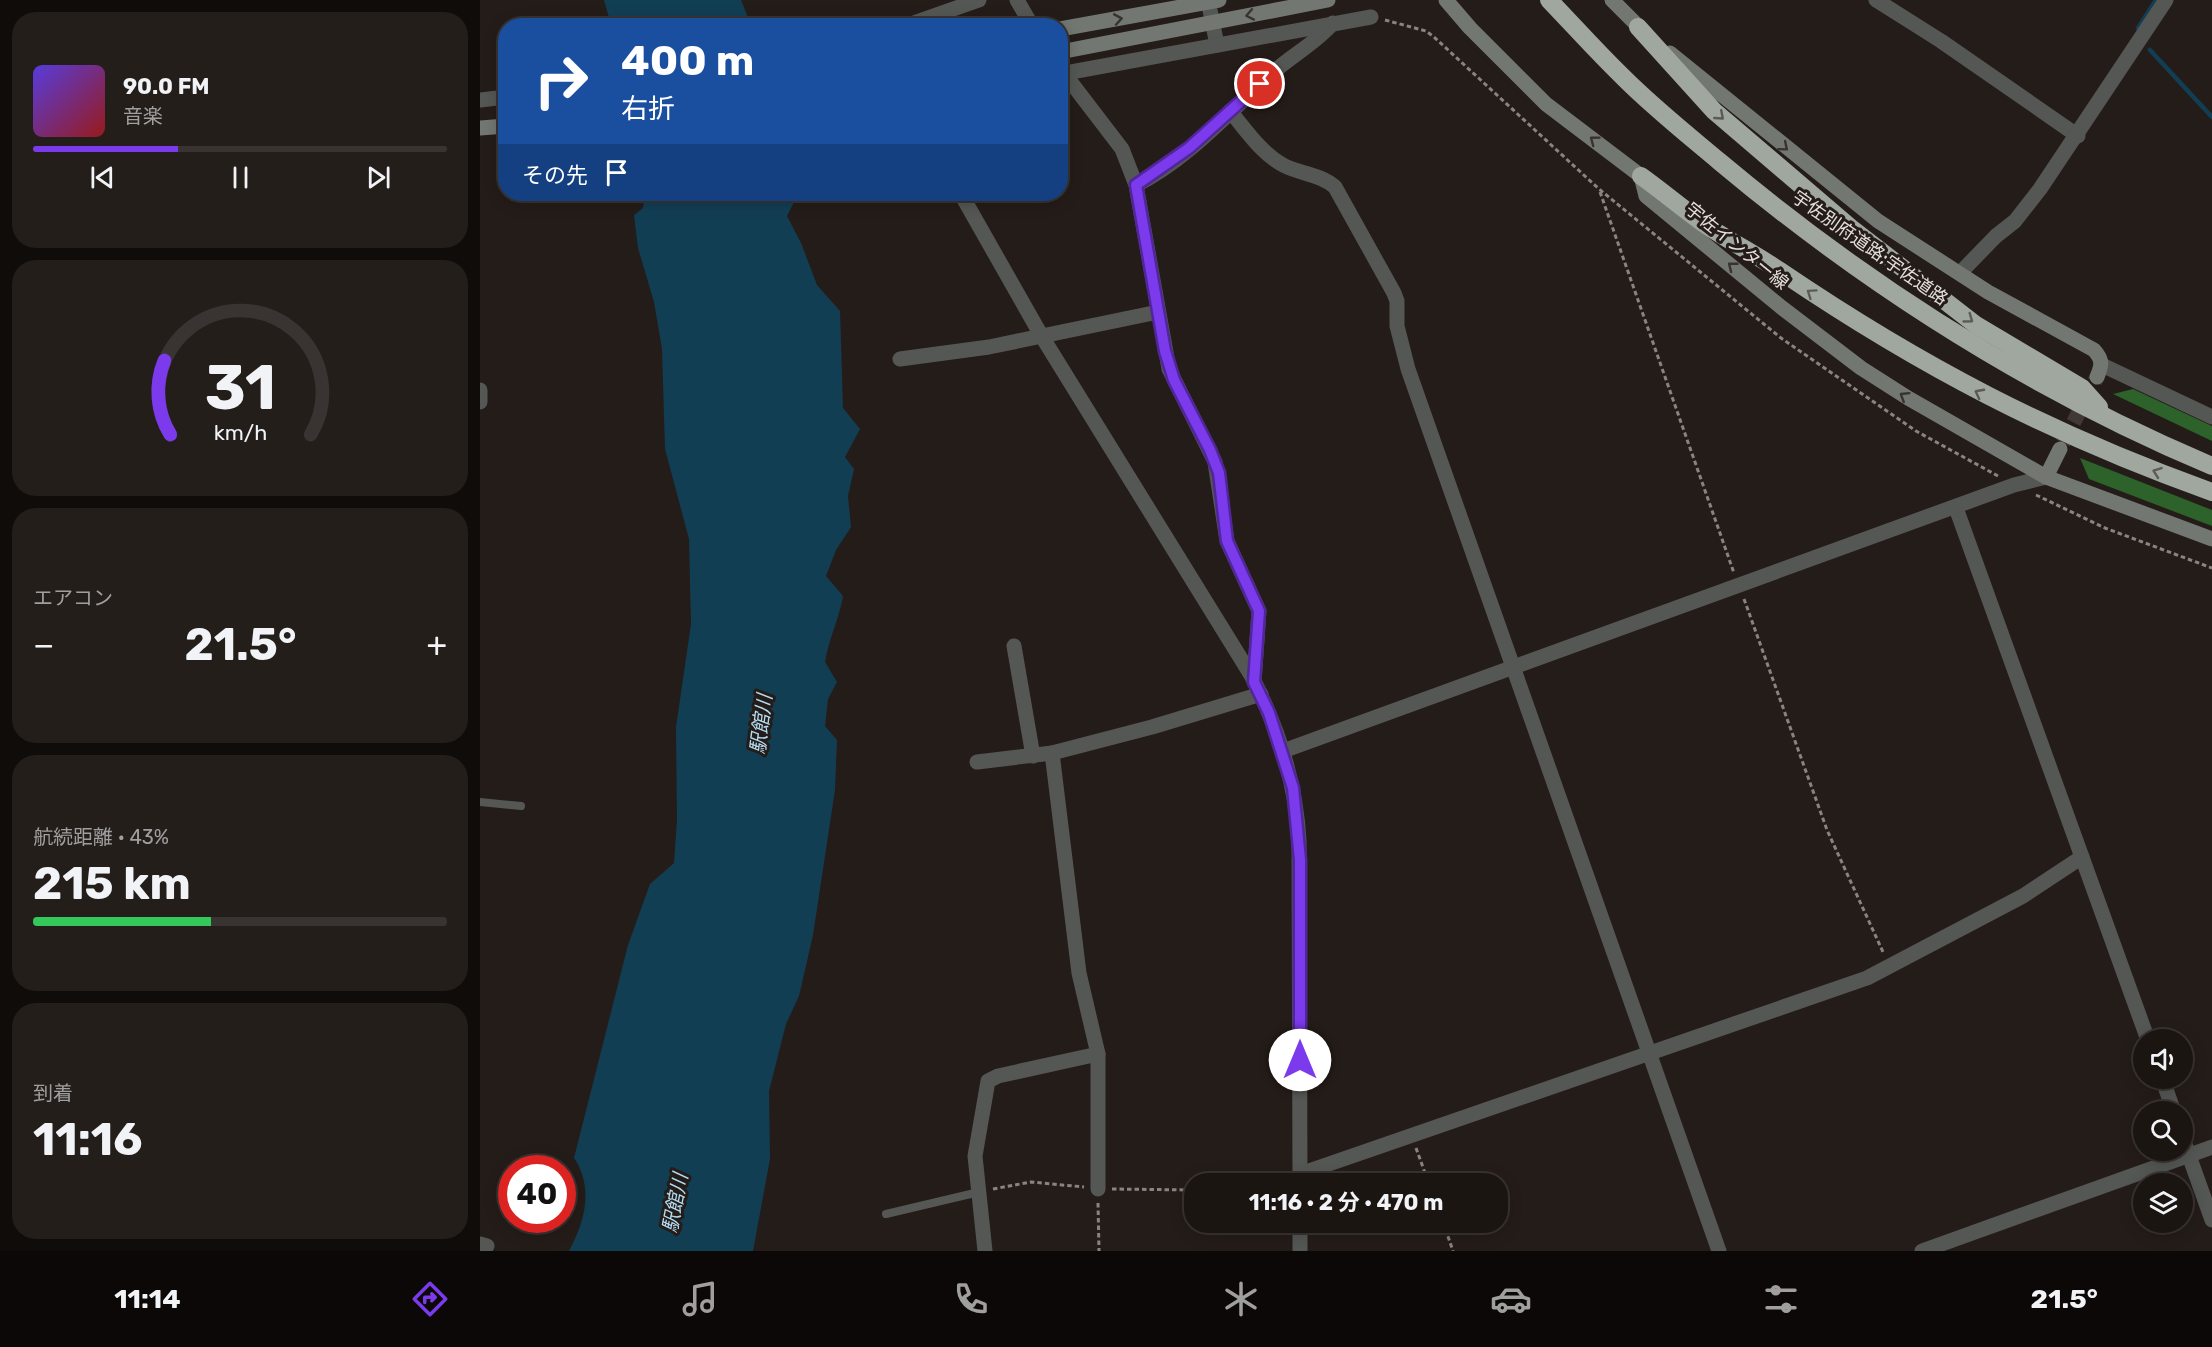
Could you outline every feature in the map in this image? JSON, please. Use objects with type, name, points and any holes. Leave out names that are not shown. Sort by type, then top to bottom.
[{"type":"highway","name":"宇佐別府道路;宇佐道路","points":[[1549,0],[1625,79],[1694,140],[1797,224],[1919,311],[2048,386],[2212,466]]},
{"type":"highway","points":[[1638,27],[1714,111],[1851,228],[1976,325],[2082,388],[2109,417]]},
{"type":"highway","points":[[1641,176],[1703,223],[1907,354],[2063,434],[2133,464],[2212,492]]},
{"type":"main road","points":[[1068,50],[1328,0]]},
{"type":"main road","name":"宇佐インター線","points":[[1446,0],[1470,28],[1546,104],[1641,176],[1646,196],[1861,368],[1917,404],[2046,477],[2212,539]]},
{"type":"main road","points":[[1612,0],[1638,27],[1878,221],[1988,292],[2094,350],[2100,356],[2100,371]]},
{"type":"main road","points":[[1068,28],[1212,1]]},
{"type":"main road","points":[[480,128],[498,127]]},
{"type":"main road","points":[[2046,477],[2060,449]]},
{"type":"street","points":[[928,18],[979,0]]},
{"type":"street","points":[[1017,0],[1027,18]]},
{"type":"street","points":[[1876,0],[1941,41],[2078,136]]},
{"type":"street","points":[[1960,273],[1996,236],[2015,221],[2078,136],[2166,0]]},
{"type":"street","points":[[1212,1],[1217,45]]},
{"type":"street","points":[[1068,71],[1371,16]]},
{"type":"street","points":[[1136,185],[1180,156],[1333,23]]},
{"type":"street","points":[[1068,80],[1122,148],[1136,185],[1169,369],[1210,450],[1219,473],[1227,541],[1259,611],[1258,688]]},
{"type":"street","points":[[480,100],[498,99]]},
{"type":"street","points":[[1230,111],[1272,158],[1294,170],[1318,177],[1335,187],[1394,292],[1397,301],[1397,326],[1404,355],[1719,1251]]},
{"type":"street","points":[[965,201],[1041,335],[1258,688],[1283,751],[1293,788],[1299,841],[1300,1173]]},
{"type":"street","points":[[900,359],[958,352],[1158,312]]},
{"type":"street","points":[[2100,371],[2212,417]]},
{"type":"street","points":[[480,390],[480,402]]},
{"type":"street","points":[[1283,751],[1514,669],[2014,485],[2046,477]]},
{"type":"street","points":[[1956,508],[2144,1029]]},
{"type":"street","points":[[1014,646],[1033,756]]},
{"type":"street","points":[[977,762],[1052,753],[1152,727],[1258,688]]},
{"type":"street","points":[[1052,753],[1078,973],[1098,1054],[1098,1189]]},
{"type":"street","points":[[1316,1173],[1412,1136],[1884,971],[2024,896],[2082,857]]},
{"type":"street","points":[[985,1251],[975,1150],[988,1081],[998,1076],[1098,1054]]},
{"type":"street","points":[[2193,1154],[2212,1147]]},
{"type":"street","points":[[1922,1251],[2172,1161]]},
{"type":"street","points":[[2191,1161],[2212,1220]]},
{"type":"street","points":[[1300,1233],[1300,1251]]},
{"type":"lane","points":[[480,802],[521,806]]},
{"type":"lane","points":[[886,1214],[979,1192]]},
{"type":"path","points":[[1412,1136],[1425,1173]]},
{"type":"path","points":[[1098,1189],[1099,1251]]},
{"type":"path","points":[[1447,1233],[1453,1251]]},
{"type":"green space","points":[[2133,389],[2212,426],[2212,441],[2113,394]]},
{"type":"green space","points":[[2080,458],[2212,510],[2212,526],[2089,479]]},
{"type":"water","points":[[604,0],[741,0],[748,18],[609,18]]},
{"type":"water","name":"駅館川","points":[[644,201],[794,201],[787,216],[801,243],[817,285],[840,311],[843,408],[860,429],[845,457],[854,469],[848,496],[851,527],[836,550],[826,576],[843,596],[825,662],[837,682],[828,699],[825,726],[837,740],[835,790],[813,935],[799,996],[786,1024],[769,1091],[770,1159],[753,1251],[569,1251],[575,1240],[585,1204],[584,1181],[575,1155],[628,945],[650,884],[674,863],[677,820],[676,727],[691,624],[689,539],[665,449],[662,349],[654,302],[638,248],[634,215],[643,208]]},
{"type":"waterway","points":[[2138,28],[2156,0]]},
{"type":"waterway","points":[[2150,50],[2212,117]]},
{"type":"tunnel","points":[[2063,443],[2097,377]]},
{"type":"route","points":[[1260,84],[1180,156],[1136,185],[1169,369],[1210,450],[1219,473],[1227,541],[1254,595],[1259,611],[1260,624],[1254,682],[1269,713],[1293,788],[1300,860],[1300,1060]]}]
